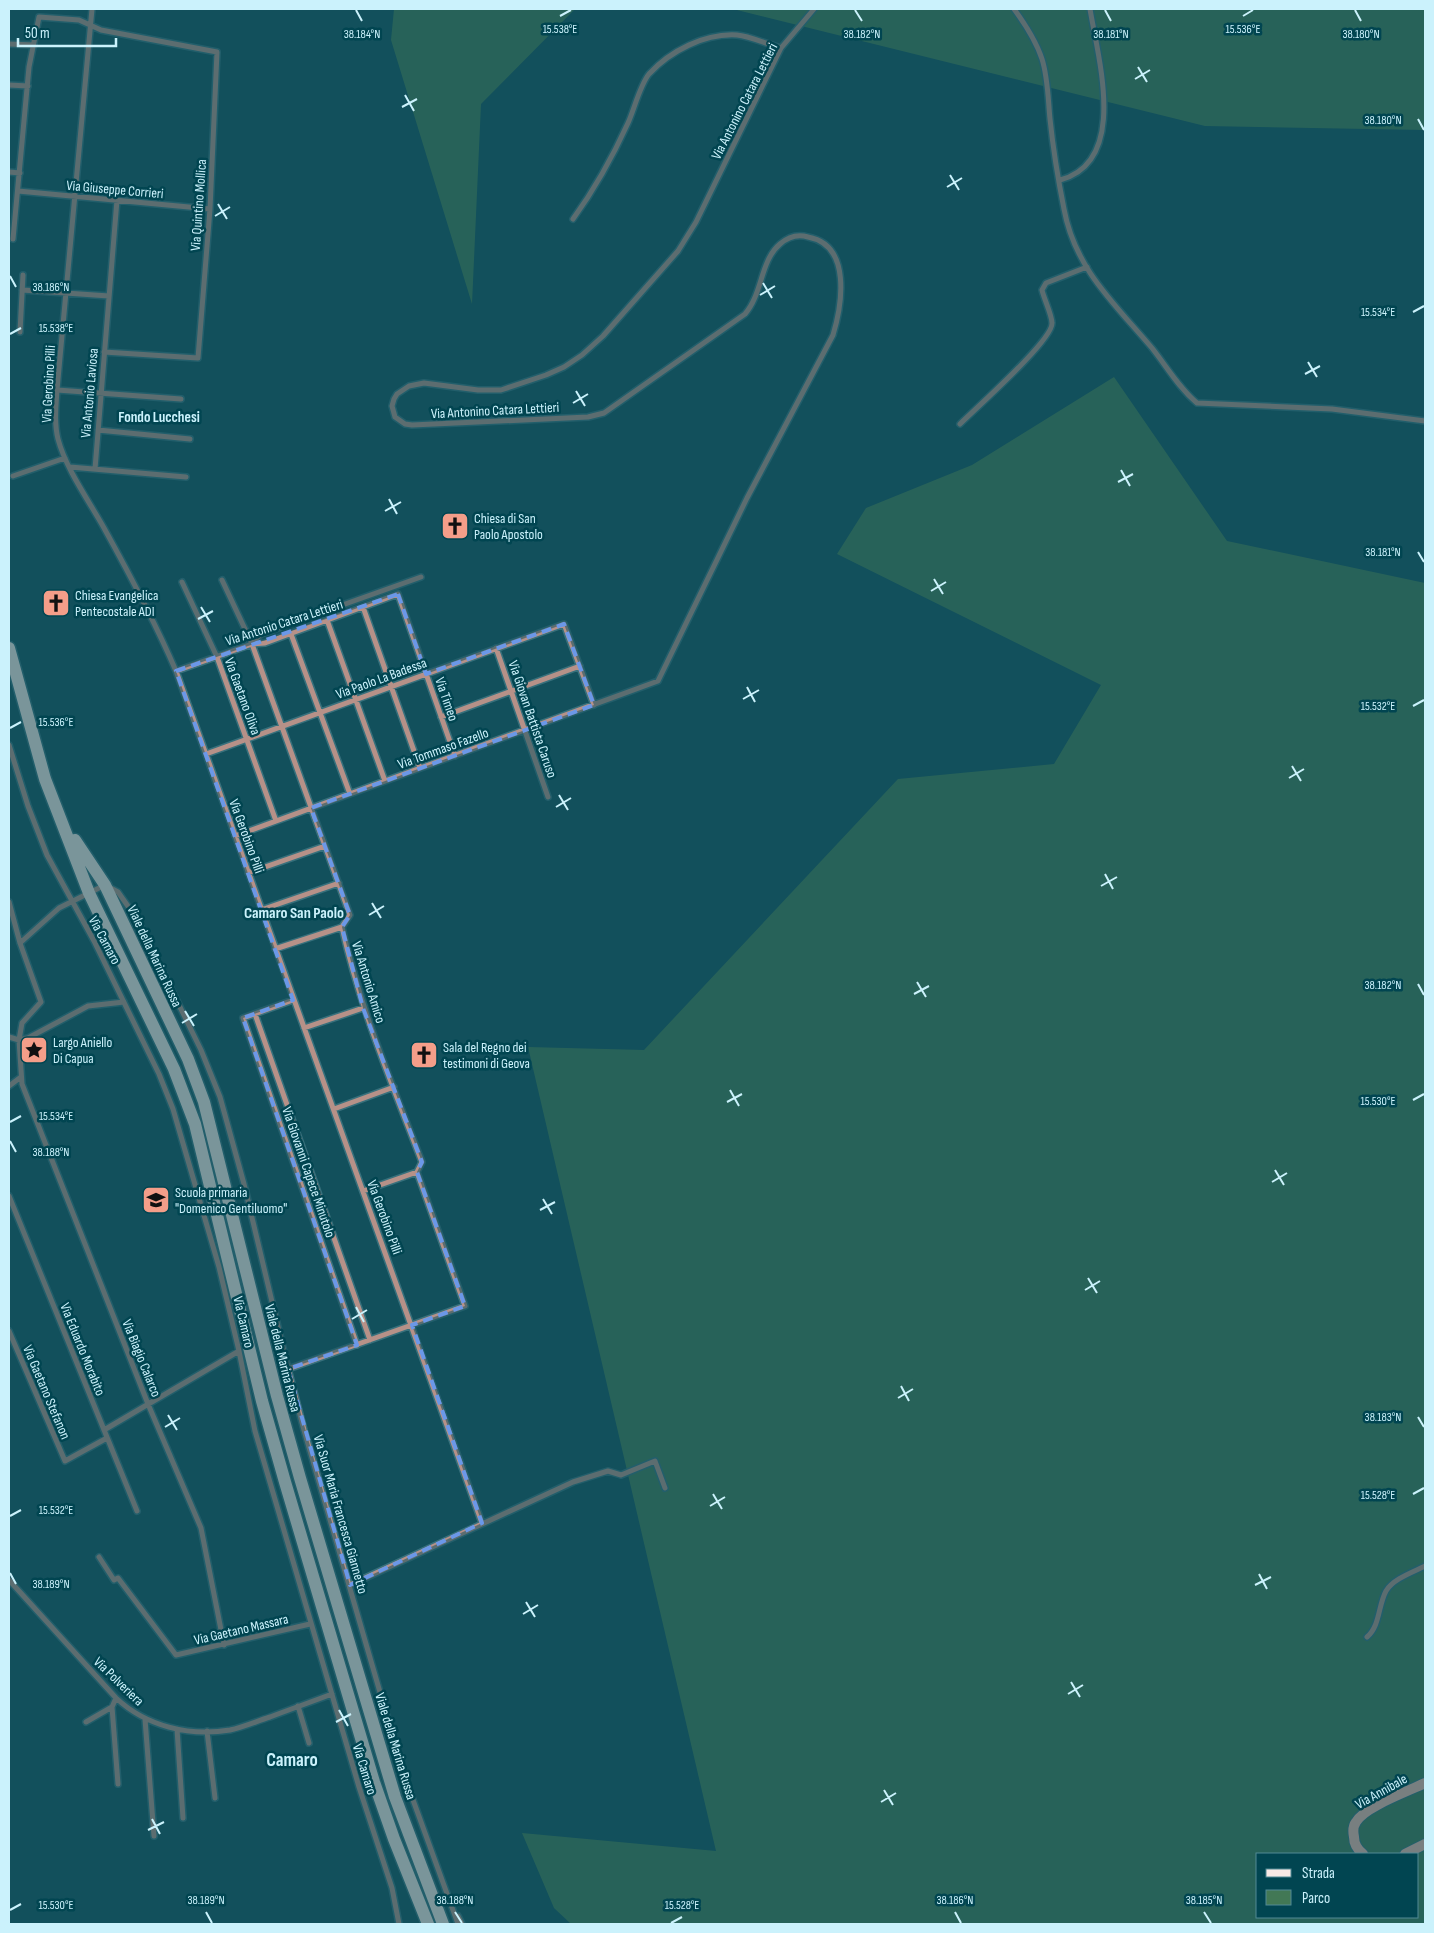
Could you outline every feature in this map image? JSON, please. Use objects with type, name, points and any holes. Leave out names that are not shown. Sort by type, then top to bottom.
[{"type":"main road","name":"Viale della Marina Russa","points":[[9,648],[45,779],[89,893],[174,1069],[195,1124],[262,1401],[285,1482],[374,1782],[390,1830],[428,1924]]},
{"type":"main road","name":"Viale della Marina Russa","points":[[59,814],[104,885],[188,1059],[204,1102],[278,1404],[395,1797],[443,1924]]},
{"type":"street","name":"Via Gerobino Pilli","points":[[92,9],[56,390],[56,427],[58,439],[65,458],[136,584],[157,626],[176,671],[482,1523]]},
{"type":"street","name":"Via Antonino Catara Lettieri","points":[[658,682],[747,498],[833,335],[838,319],[841,276],[839,267],[829,248],[820,241],[804,236],[788,238],[781,243],[769,259],[754,301],[745,314],[604,413],[588,417],[412,425],[406,424],[394,417],[392,406],[397,394],[414,384],[424,383],[478,390],[501,390],[546,376],[564,367],[592,347],[678,251],[696,222],[781,48],[814,9]]},
{"type":"street","points":[[1014,9],[1042,59],[1067,224],[1077,250],[1109,300],[1151,346],[1184,392],[1197,404],[1332,409],[1425,421]]},
{"type":"street","points":[[1060,180],[1072,176],[1085,167],[1092,157],[1104,122],[1104,98],[1090,9]]},
{"type":"street","points":[[13,239],[28,86],[39,17],[79,20],[90,25]]},
{"type":"street","name":"Via Quintino Mollica","points":[[90,25],[101,30],[217,52],[210,209],[198,358],[104,352]]},
{"type":"street","points":[[572,219],[588,199],[628,124],[648,76],[670,55],[685,46],[710,38],[738,35],[781,48]]},
{"type":"street","points":[[9,44],[34,45]]},
{"type":"street","points":[[9,85],[28,86]]},
{"type":"street","points":[[9,172],[20,173]]},
{"type":"street","name":"Via Giuseppe Corrieri","points":[[18,191],[210,209]]},
{"type":"street","name":"Via Antonio Laviosa","points":[[95,469],[117,200]]},
{"type":"street","points":[[960,424],[1037,348],[1048,334],[1052,323],[1042,290],[1046,283],[1087,267]]},
{"type":"street","points":[[20,332],[23,274]]},
{"type":"street","points":[[22,290],[109,296]]},
{"type":"street","points":[[56,390],[181,399]]},
{"type":"street","points":[[98,430],[190,439]]},
{"type":"street","points":[[13,476],[65,458]]},
{"type":"street","points":[[70,467],[186,477]]},
{"type":"street","points":[[252,644],[261,634],[421,577]]},
{"type":"street","name":"Via Antonio Amico","points":[[222,580],[252,644],[350,915],[342,927],[351,968],[363,1008],[422,1162],[416,1172],[465,1306],[412,1325]]},
{"type":"street","name":"Via Gaetano Oliva","points":[[182,582],[217,656],[276,821]]},
{"type":"street","name":"Via Antonio Catara Lettieri","points":[[176,671],[252,644],[265,643],[291,634],[398,594]]},
{"type":"street","name":"Via Timeo","points":[[398,594],[455,756]]},
{"type":"street","points":[[363,607],[420,768]]},
{"type":"street","points":[[327,620],[384,781]]},
{"type":"street","name":"Via Paolo La Badessa","points":[[206,754],[564,624],[580,666]]},
{"type":"street","points":[[291,634],[350,794]]},
{"type":"street","name":"Via Giovan Battista Caruso","points":[[496,648],[548,797]]},
{"type":"street","points":[[441,717],[580,666],[594,705]]},
{"type":"street","name":"Via Tommaso Fazello","points":[[235,836],[658,682]]},
{"type":"street","name":"Via Camaro","points":[[9,745],[38,834],[124,1002],[159,1074],[173,1109],[220,1267],[255,1431],[361,1795],[392,1888],[399,1924]]},
{"type":"street","points":[[248,873],[325,846]]},
{"type":"street","points":[[261,910],[338,883]]},
{"type":"street","points":[[20,943],[59,908],[104,885]]},
{"type":"street","name":"Via Suor Maria Francesca Giannetto","points":[[104,885],[118,892],[137,919],[201,1050],[220,1097],[244,1184],[288,1369],[404,1774],[453,1906]]},
{"type":"street","points":[[9,902],[20,943],[41,1002],[22,1023],[19,1040]]},
{"type":"street","points":[[275,949],[342,927]]},
{"type":"street","points":[[254,1014],[293,1000]]},
{"type":"street","points":[[9,1037],[19,1040],[28,1038],[88,1006],[124,1002]]},
{"type":"street","points":[[304,1028],[363,1008]]},
{"type":"street","name":"Via Giovanni Capece Minutolo","points":[[357,1345],[243,1018],[254,1014],[370,1340]]},
{"type":"street","name":"Via Biagio Calarco","points":[[19,1040],[22,1084],[148,1404],[201,1528],[224,1645]]},
{"type":"street","points":[[10,1085],[21,1078]]},
{"type":"street","points":[[334,1109],[394,1087]]},
{"type":"street","points":[[363,1191],[416,1172]]},
{"type":"street","name":"Via Eduardo Morabito","points":[[9,1196],[137,1511]]},
{"type":"street","points":[[288,1369],[412,1325]]},
{"type":"street","name":"Via Gaetano Stefanon","points":[[9,1331],[65,1461],[107,1438]]},
{"type":"street","points":[[104,1430],[239,1351]]},
{"type":"street","points":[[350,1585],[573,1482],[608,1471],[621,1475],[655,1461],[666,1488]]},
{"type":"street","name":"Via Gaetano Massara","points":[[99,1557],[114,1580],[118,1578],[176,1655],[310,1624]]},
{"type":"street","points":[[1367,1637],[1374,1631],[1387,1590],[1396,1582],[1425,1566]]},
{"type":"street","name":"Via Polveriera","points":[[9,1580],[116,1698],[129,1710],[165,1727],[207,1731],[230,1730],[332,1694]]},
{"type":"street","points":[[116,1698],[112,1706],[118,1784]]},
{"type":"street","points":[[86,1722],[112,1706]]},
{"type":"street","points":[[298,1706],[309,1743]]},
{"type":"street","points":[[145,1719],[154,1836]]},
{"type":"street","points":[[177,1729],[183,1818]]},
{"type":"street","points":[[207,1731],[215,1798]]},
{"type":"street","name":"Via Annibale","points":[[1362,1853],[1354,1842],[1353,1833],[1355,1823],[1360,1816],[1425,1783]]},
{"type":"street","points":[[1407,1853],[1425,1844]]},
{"type":"street","points":[[453,1906],[458,1924]]},
{"type":"street","points":[[453,1906],[462,1924]]},
{"type":"highlighted area","points":[[398,594],[426,674],[564,624],[594,705],[311,808],[350,915],[342,927],[363,1008],[422,1162],[417,1172],[465,1306],[412,1325],[482,1523],[350,1585],[288,1369],[357,1345],[243,1018],[293,1000],[176,671]]},
{"type":"green space","points":[[394,9],[575,9],[481,104],[472,304],[391,40]]},
{"type":"green space","points":[[733,9],[1425,9],[1425,130],[1205,126]]},
{"type":"green space","points":[[1114,377],[1227,541],[1425,583],[1425,1924],[571,1924],[554,1908],[522,1833],[716,1851],[528,1047],[644,1050],[898,779],[1054,764],[1101,685],[837,554],[866,508],[972,465]]},
{"type":"place","name":"Chiesa di San Paolo Apostolo","points":[[455,526]]},
{"type":"place","name":"Chiesa Evangelica Pentecostale ADI","points":[[56,603]]},
{"type":"place","name":"Largo Aniello Di Capua","points":[[34,1050]]},
{"type":"place","name":"Sala del Regno dei testimoni di Geova","points":[[424,1055]]},
{"type":"place","name":"Scuola primaria \"Domenico Gentiluomo\"","points":[[156,1200]]},
{"type":"district","name":"Fondo Lucchesi","points":[[159,417]]},
{"type":"district","name":"Camaro San Paolo","points":[[294,912]]},
{"type":"district","name":"Camaro","points":[[292,1759]]}]
